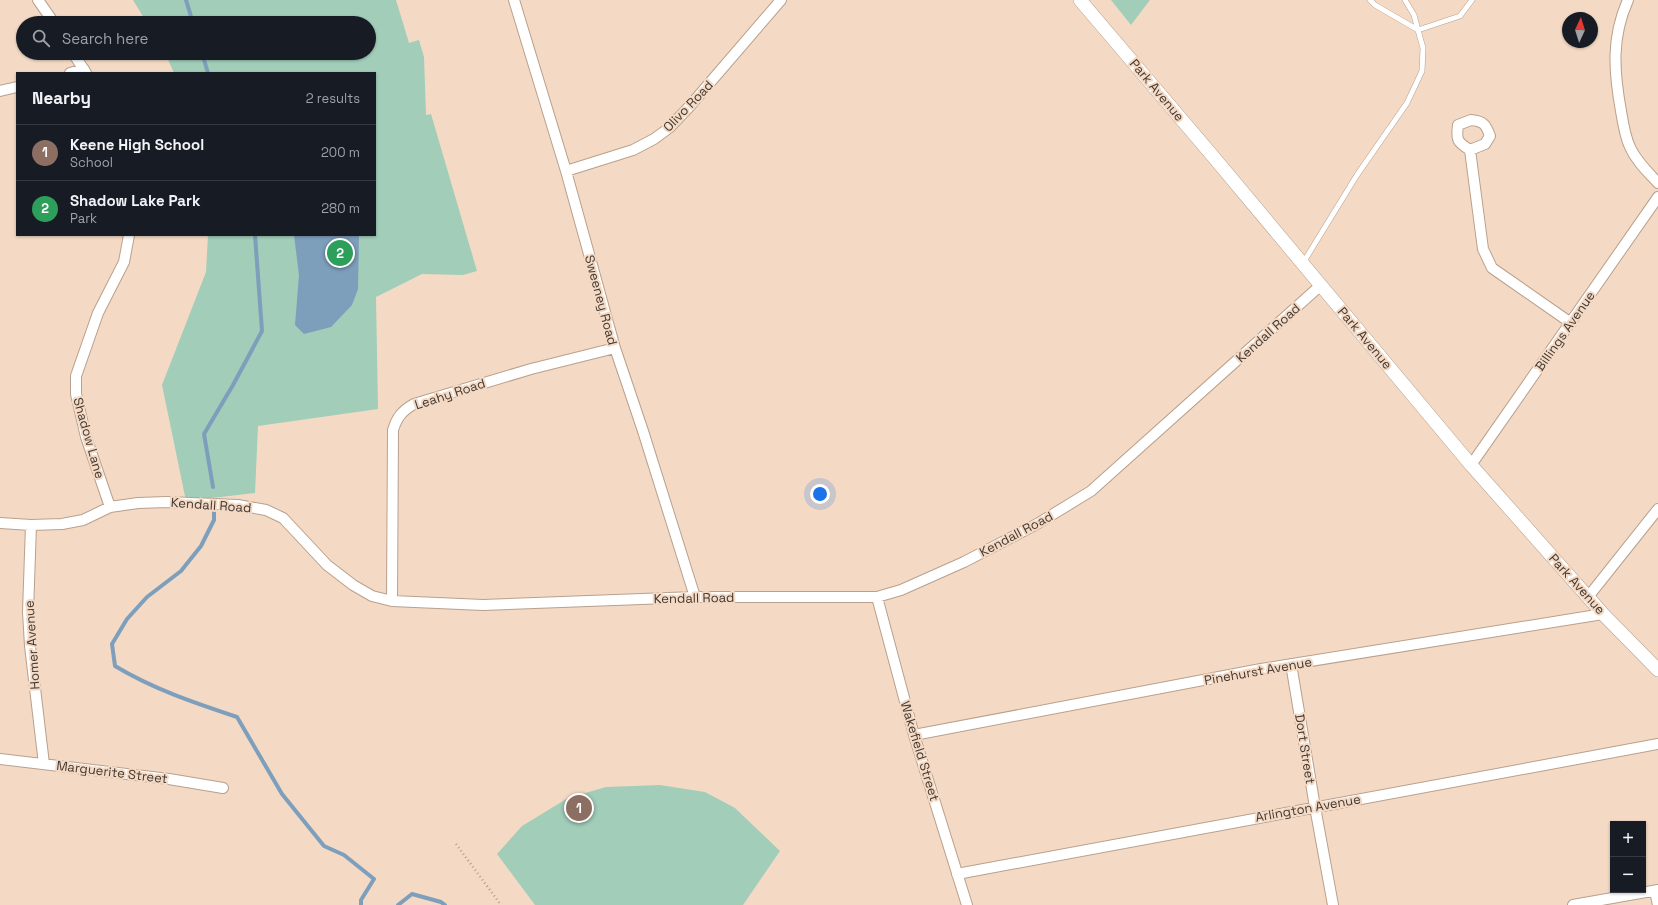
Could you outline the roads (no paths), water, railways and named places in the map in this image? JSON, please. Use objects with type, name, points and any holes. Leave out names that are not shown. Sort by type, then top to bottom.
[{"type":"street","points":[[38,0],[49,16]]},
{"type":"street","name":"Sweeney Road","points":[[514,0],[566,171],[614,348],[643,431],[695,597]]},
{"type":"street","name":"Olivo Road","points":[[566,171],[633,150],[654,139],[669,128],[689,107],[781,0]]},
{"type":"street","name":"Park Avenue","points":[[1080,0],[1471,465],[1603,614],[1658,670]]},
{"type":"street","points":[[1628,0],[1619,30],[1614,56],[1616,85],[1629,147],[1640,164],[1658,183]]},
{"type":"street","points":[[78,60],[85,71]]},
{"type":"street","points":[[0,91],[16,87]]},
{"type":"street","points":[[1470,150],[1483,249],[1492,268],[1571,323]]},
{"type":"street","name":"Billings Avenue","points":[[1471,465],[1658,197]]},
{"type":"street","name":"Shadow Lane","points":[[110,507],[86,436],[76,394],[76,376],[98,313],[124,262],[129,236]]},
{"type":"street","name":"Kendall Road","points":[[0,523],[31,525],[62,524],[83,520],[110,507],[138,503],[167,502],[238,505],[266,510],[283,518],[327,565],[353,585],[372,596],[392,600],[483,605],[695,597],[877,597],[901,590],[964,562],[1037,524],[1091,491],[1321,285]]},
{"type":"street","name":"Leahy Road","points":[[392,600],[393,430],[396,420],[403,411],[414,404],[531,369],[614,348]]},
{"type":"street","points":[[1588,597],[1658,509]]},
{"type":"street","name":"Homer Avenue","points":[[31,525],[28,612],[29,639],[44,764]]},
{"type":"street","name":"Wakefield Street","points":[[877,597],[914,735],[967,905]]},
{"type":"street","name":"Pinehurst Avenue","points":[[914,735],[1291,664],[1603,614]]},
{"type":"street","name":"Dort Street","points":[[1291,664],[1333,905]]},
{"type":"street","name":"Arlington Avenue","points":[[957,874],[1658,744]]},
{"type":"street","name":"Marguerite Street","points":[[0,759],[169,779],[223,788]]},
{"type":"street","points":[[1573,905],[1656,890],[1658,905]]},
{"type":"lane","points":[[1370,0],[1375,5],[1418,30],[1460,16],[1472,0]]},
{"type":"lane","points":[[1302,264],[1357,175],[1407,104],[1422,71],[1423,48],[1414,15],[1405,0]]},
{"type":"water","points":[[294,236],[359,236],[358,289],[352,305],[331,327],[304,334],[295,325],[299,275]]},
{"type":"waterway","points":[[186,0],[191,16]]},
{"type":"waterway","points":[[204,60],[208,72]]},
{"type":"waterway","points":[[213,487],[204,434],[233,385],[262,331],[255,236]]},
{"type":"waterway","points":[[214,509],[214,520],[201,546],[181,571],[147,597],[127,619],[112,644],[115,666],[159,689],[237,717],[282,794],[324,846],[344,855],[374,879],[361,900],[361,905]]},
{"type":"waterway","points":[[398,905],[412,894],[441,902],[445,905]]},
{"type":"place","name":"Shadow Lake Park","points":[[340,253]]},
{"type":"place","name":"Keene High School","points":[[579,808]]}]
